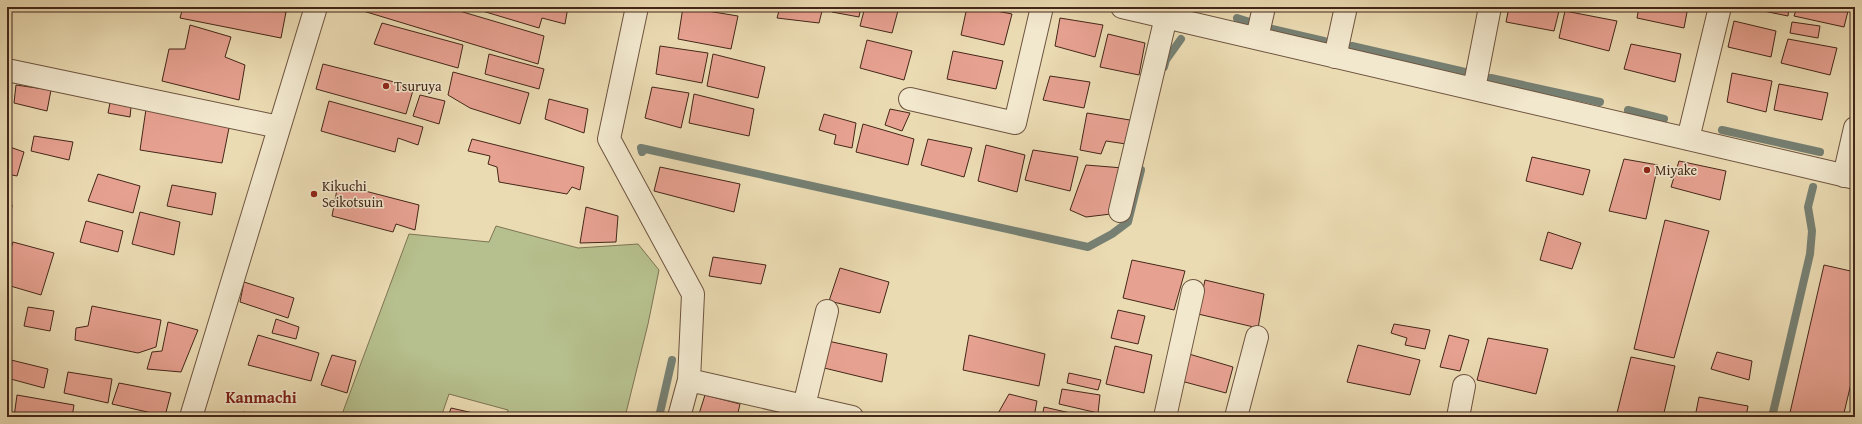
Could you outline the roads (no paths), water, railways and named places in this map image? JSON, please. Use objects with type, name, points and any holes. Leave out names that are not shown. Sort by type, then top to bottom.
[{"type":"street","points":[[191,417],[316,7]]},
{"type":"street","points":[[637,7],[609,139],[693,294],[689,380],[679,417]]},
{"type":"street","points":[[910,99],[1015,123],[1042,7]]},
{"type":"street","points":[[1122,7],[1176,15],[1257,38],[1335,57],[1850,177],[1855,128]]},
{"type":"street","points":[[1257,38],[1264,7]]},
{"type":"street","points":[[1335,57],[1346,7]]},
{"type":"street","points":[[1474,89],[1490,7]]},
{"type":"street","points":[[1688,139],[1720,7]]},
{"type":"street","points":[[1120,211],[1176,15]]},
{"type":"street","points":[[7,70],[279,127]]},
{"type":"street","points":[[1165,417],[1193,291]]},
{"type":"street","points":[[804,406],[827,311]]},
{"type":"street","points":[[1236,417],[1257,337]]},
{"type":"street","points":[[689,380],[852,417]]},
{"type":"street","points":[[1458,417],[1464,386]]},
{"type":"waterway","points":[[1237,18],[1250,22]]},
{"type":"waterway","points":[[1272,29],[1324,41]]},
{"type":"waterway","points":[[1164,67],[1166,60],[1181,39]]},
{"type":"waterway","points":[[1352,46],[1465,72]]},
{"type":"waterway","points":[[1491,78],[1600,102]]},
{"type":"waterway","points":[[1628,110],[1664,119]]},
{"type":"waterway","points":[[1722,130],[1820,152]]},
{"type":"waterway","points":[[642,152],[641,148],[1088,247],[1112,234],[1128,222],[1141,170]]},
{"type":"waterway","points":[[1772,417],[1810,254],[1812,231],[1808,207],[1813,187]]},
{"type":"waterway","points":[[659,417],[672,360]]},
{"type":"place","name":"Tsuruya","points":[[386,86]]},
{"type":"place","name":"Miyake","points":[[1647,170]]},
{"type":"place","name":"Kikuchi Seikotsuin","points":[[314,194]]},
{"type":"district","name":"Kanmachi","points":[[261,397]]}]
